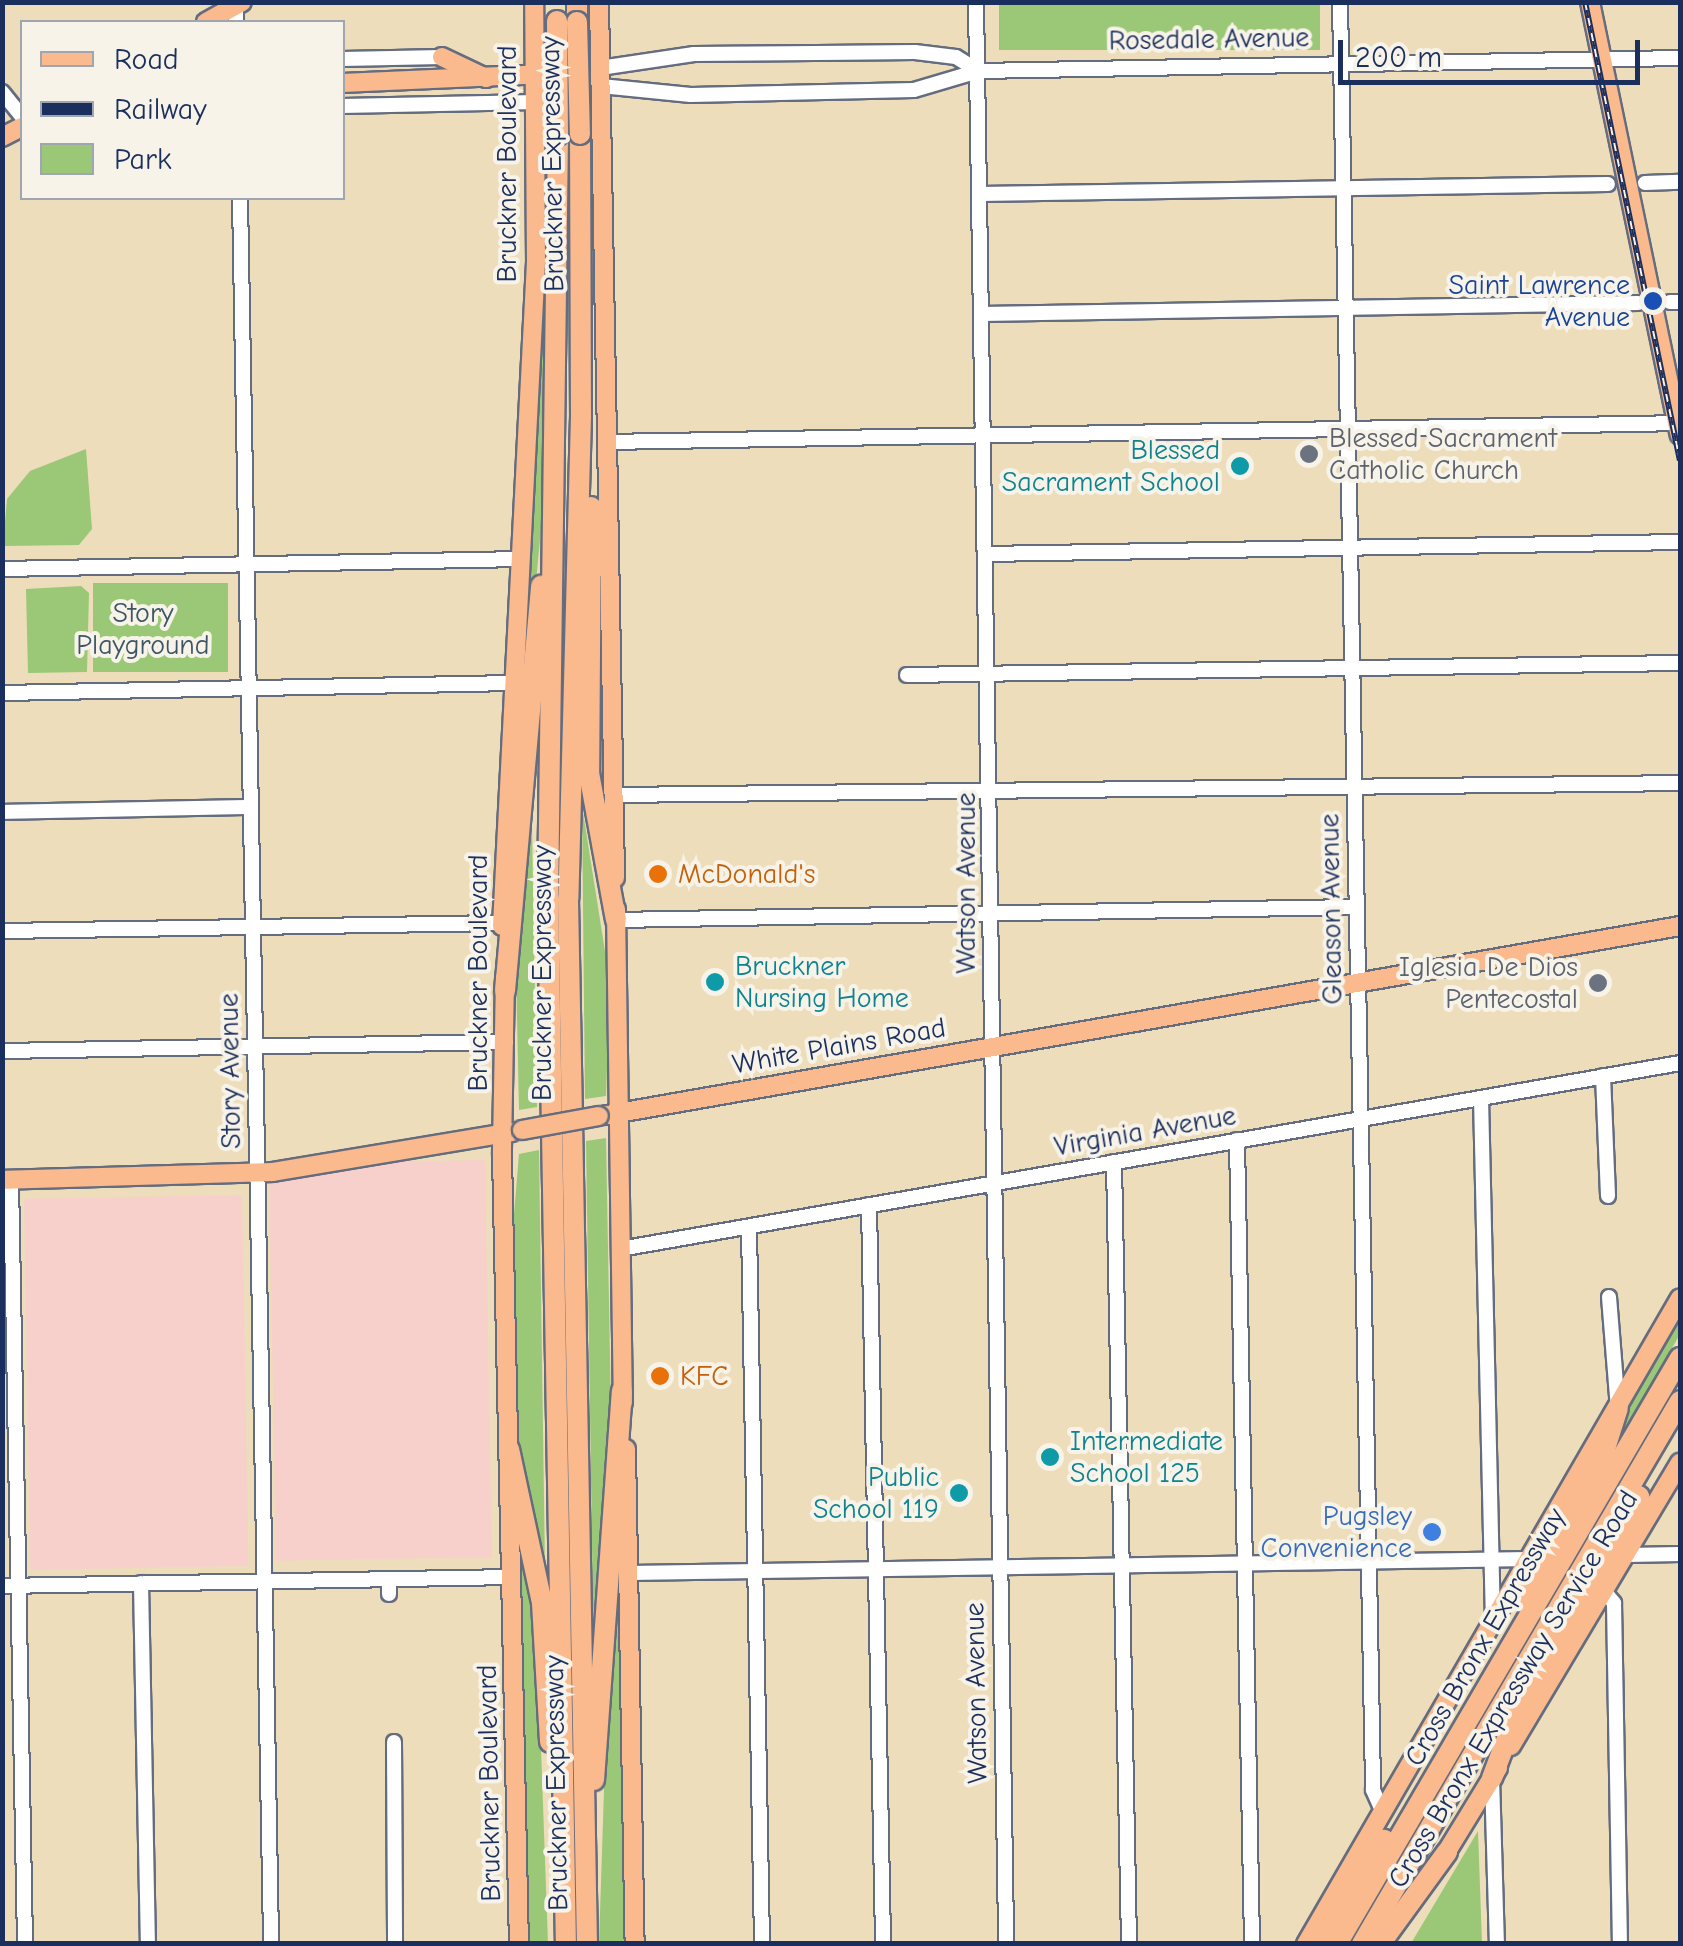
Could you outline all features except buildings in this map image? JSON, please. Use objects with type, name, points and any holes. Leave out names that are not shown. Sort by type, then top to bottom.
[{"type":"highway","name":"Bruckner Expressway","points":[[565,10],[581,416],[568,899],[587,1944]]},
{"type":"highway","name":"Bruckner Expressway","points":[[566,1944],[548,915],[569,134]]},
{"type":"highway","points":[[581,416],[592,486],[589,773],[616,920]]},
{"type":"highway","points":[[506,991],[544,557],[557,486]]},
{"type":"highway","name":"Cross Bronx Expressway","points":[[1337,1944],[1680,1358]]},
{"type":"highway","points":[[585,1852],[622,1392]]},
{"type":"highway","name":"Cross Bronx Expressway","points":[[1362,1944],[1680,1401]]},
{"type":"highway","points":[[1478,1704],[1544,1562],[1603,1455],[1618,1408]]},
{"type":"highway","points":[[1492,1778],[1517,1712],[1609,1554],[1680,1413]]},
{"type":"highway","points":[[508,1448],[542,1603],[552,1797],[563,1868]]},
{"type":"highway","points":[[1319,1944],[1378,1847],[1441,1767]]},
{"type":"highway","points":[[1380,1944],[1447,1852]]},
{"type":"main road","name":"Bruckner Boulevard","points":[[520,1944],[508,1448],[513,1132],[502,923],[537,247],[534,2]]},
{"type":"main road","points":[[599,2],[616,920],[607,1115],[620,1249],[635,1944]]},
{"type":"main road","points":[[1590,2],[1680,427]]},
{"type":"main road","points":[[211,20],[238,8]]},
{"type":"main road","points":[[442,57],[486,78]]},
{"type":"main road","name":"Rosedale Avenue","points":[[345,84],[536,76],[561,87],[601,77]]},
{"type":"main road","name":"White Plains Road","points":[[7,1180],[257,1174],[1680,926]]},
{"type":"main road","name":"Cross Bronx Expressway Service Road","points":[[1306,1944],[1680,1298]]},
{"type":"main road","name":"Cross Bronx Expressway Service Road","points":[[1393,1944],[1680,1463]]},
{"type":"street","name":"Watson Avenue","points":[[976,2],[1006,1944]]},
{"type":"street","name":"Gleason Avenue","points":[[1340,2],[1373,1790],[1384,1812]]},
{"type":"street","name":"Rosedale Avenue","points":[[601,77],[694,54],[915,52],[956,57],[978,71]]},
{"type":"street","points":[[345,60],[442,57]]},
{"type":"street","name":"Rosedale Avenue","points":[[601,77],[691,95],[914,90],[978,71],[1680,58]]},
{"type":"street","points":[[2,92],[20,114]]},
{"type":"street","points":[[345,106],[536,102]]},
{"type":"street","points":[[1645,183],[1680,182]]},
{"type":"street","points":[[980,194],[1608,184]]},
{"type":"street","name":"Story Avenue","points":[[240,200],[270,1944]]},
{"type":"street","points":[[982,314],[1638,303]]},
{"type":"street","points":[[608,442],[1347,427],[1680,427]]},
{"type":"street","points":[[986,554],[1680,542]]},
{"type":"street","points":[[2,569],[521,558]]},
{"type":"street","points":[[907,675],[1680,662]]},
{"type":"street","points":[[2,693],[512,683]]},
{"type":"street","points":[[614,795],[1680,782]]},
{"type":"street","points":[[2,812],[251,807]]},
{"type":"street","points":[[616,920],[1356,907]]},
{"type":"street","points":[[2,931],[502,923]]},
{"type":"street","points":[[2,1051],[506,1042]]},
{"type":"street","name":"Virginia Avenue","points":[[620,1249],[1680,1063]]},
{"type":"street","points":[[1604,1076],[1608,1196]]},
{"type":"street","points":[[1481,1098],[1492,1623]]},
{"type":"street","points":[[1237,1140],[1240,1563],[1252,1944]]},
{"type":"street","points":[[1114,1162],[1129,1944]]},
{"type":"street","points":[[7,1180],[10,1586],[25,1944]]},
{"type":"street","points":[[869,1205],[884,1944]]},
{"type":"street","points":[[749,1227],[762,1944]]},
{"type":"street","points":[[1610,1297],[1618,1408]]},
{"type":"street","points":[[1625,1555],[1680,1554]]},
{"type":"street","points":[[629,1572],[1530,1559]]},
{"type":"street","points":[[10,1586],[264,1581],[389,1587],[512,1577]]},
{"type":"street","points":[[141,1582],[148,1944]]},
{"type":"street","points":[[1604,1592],[1614,1603],[1620,1944]]},
{"type":"street","points":[[394,1742],[395,1944]]},
{"type":"street","points":[[1492,1778],[1496,1944]]},
{"type":"shaded area","points":[[485,1160],[492,1557],[276,1561],[269,1164]]},
{"type":"shaded area","points":[[242,1195],[248,1566],[31,1570],[24,1199]]},
{"type":"green space","points":[[999,3],[1320,3],[1320,50],[999,50]]},
{"type":"green space","points":[[543,217],[546,473],[514,823]]},
{"type":"green space","points":[[86,449],[92,529],[79,545],[3,546],[7,499],[30,471]]},
{"type":"green space","name":"Story Playground","points":[[93,583],[228,583],[228,672],[93,672]]},
{"type":"green space","points":[[81,586],[89,593],[87,672],[28,673],[26,589]]},
{"type":"green space","points":[[531,771],[537,1107],[519,1110],[515,925]]},
{"type":"green space","points":[[582,806],[610,983],[606,1096],[585,1099]]},
{"type":"green space","points":[[606,1138],[611,1413],[599,1615],[593,1615],[586,1141]]},
{"type":"green space","points":[[539,1150],[545,1568],[517,1442],[513,1227],[519,1154]]},
{"type":"green space","points":[[1680,1311],[1680,1334],[1611,1455],[1630,1397]]},
{"type":"green space","points":[[520,1535],[536,1610],[548,1943],[526,1943]]},
{"type":"green space","points":[[621,1535],[627,1943],[599,1944],[605,1760]]},
{"type":"green space","points":[[1478,1831],[1482,1943],[1412,1943],[1413,1940]]},
{"type":"railway","points":[[1585,2],[1680,460]]},
{"type":"place","name":"Saint Lawrence Avenue","points":[[1653,301]]},
{"type":"place","name":"Blessed Sacrament Catholic Church","points":[[1309,454]]},
{"type":"place","name":"Blessed Sacrament School","points":[[1240,466]]},
{"type":"place","name":"McDonald's","points":[[658,874]]},
{"type":"place","name":"Bruckner Nursing Home","points":[[715,982]]},
{"type":"place","name":"Iglesia De Dios Pentecostal","points":[[1598,983]]},
{"type":"place","name":"KFC","points":[[660,1376]]},
{"type":"place","name":"Intermediate School 125","points":[[1050,1457]]},
{"type":"place","name":"Public School 119","points":[[959,1493]]},
{"type":"place","name":"Pugsley Convenience","points":[[1432,1532]]}]
